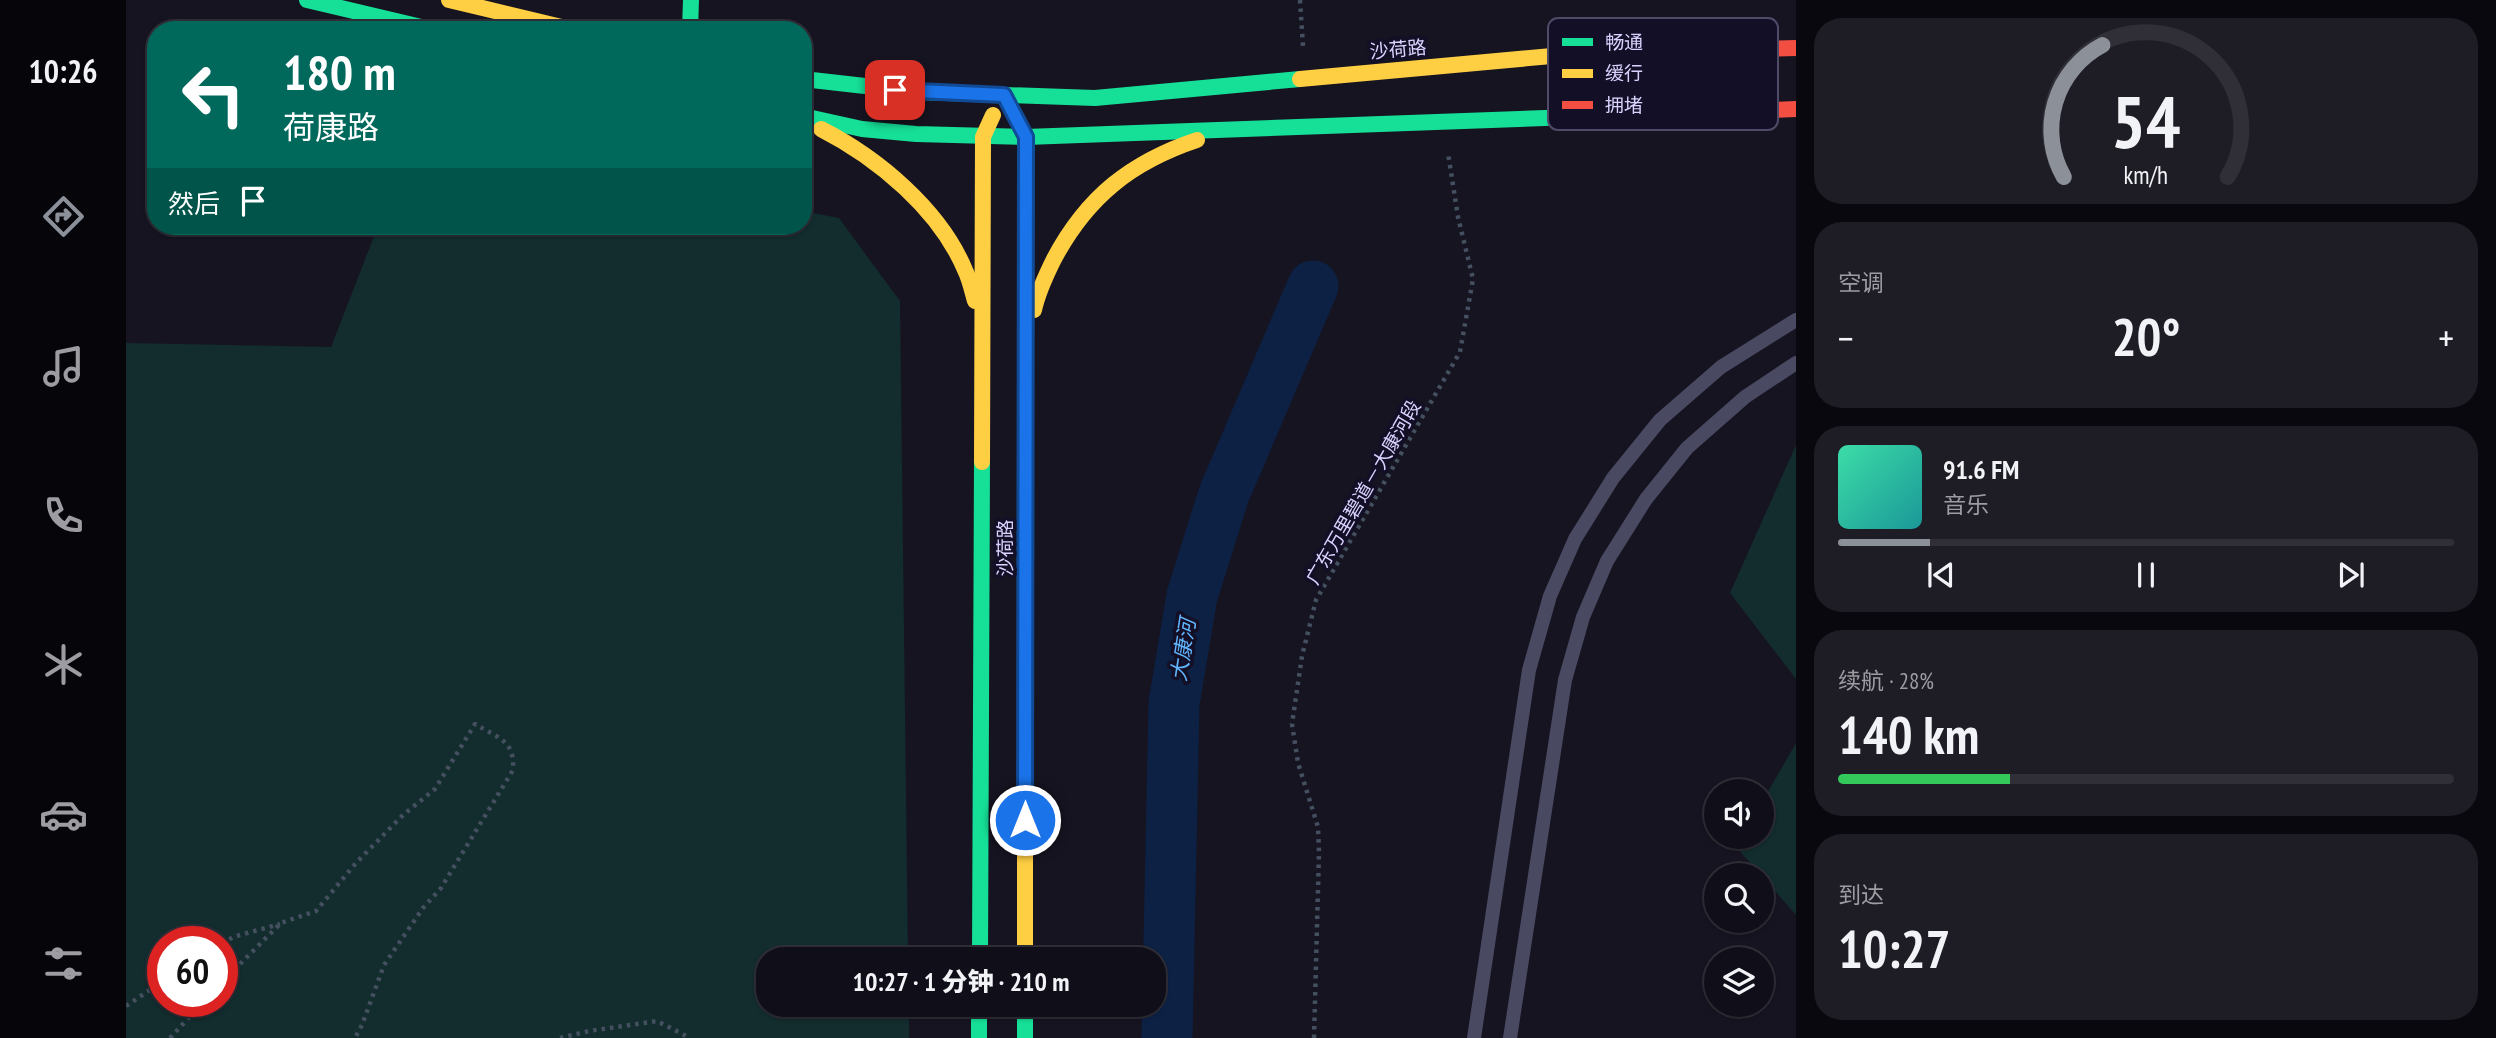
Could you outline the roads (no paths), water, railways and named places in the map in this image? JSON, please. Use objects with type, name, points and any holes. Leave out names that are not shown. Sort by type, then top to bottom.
[{"type":"main road","points":[[307,0],[396,21]]},
{"type":"main road","points":[[449,0],[537,21]]},
{"type":"main road","points":[[690,21],[691,0]]},
{"type":"main road","name":"沙荷路","points":[[1778,48],[1796,48]]},
{"type":"main road","name":"沙荷路","points":[[1004,95],[1095,98],[1548,56]]},
{"type":"main road","points":[[812,80],[918,92],[1004,95]]},
{"type":"main road","name":"沙荷路","points":[[1004,95],[1026,137],[1025,947]]},
{"type":"main road","name":"沙荷路","points":[[979,947],[983,137],[1004,95]]},
{"type":"main road","points":[[1778,110],[1796,109]]},
{"type":"main road","points":[[812,118],[862,129],[916,134],[1026,137],[1548,117]]},
{"type":"main road","points":[[812,126],[874,161],[910,193],[940,227],[964,267],[982,323]]},
{"type":"main road","points":[[1026,346],[1037,294],[1058,250],[1087,206],[1126,171],[1174,146],[1242,128]]},
{"type":"main road","points":[[979,1017],[979,1038]]},
{"type":"main road","points":[[1025,1017],[1025,1038]]},
{"type":"lane","points":[[1474,1038],[1529,670],[1550,596],[1575,539],[1614,478],[1660,420],[1721,367],[1796,320]]},
{"type":"lane","points":[[1510,1038],[1564,680],[1583,617],[1607,561],[1646,499],[1687,448],[1745,397],[1796,363]]},
{"type":"waterway","name":"大康河","points":[[1167,1038],[1174,703],[1192,596],[1224,494],[1313,286]]}]
